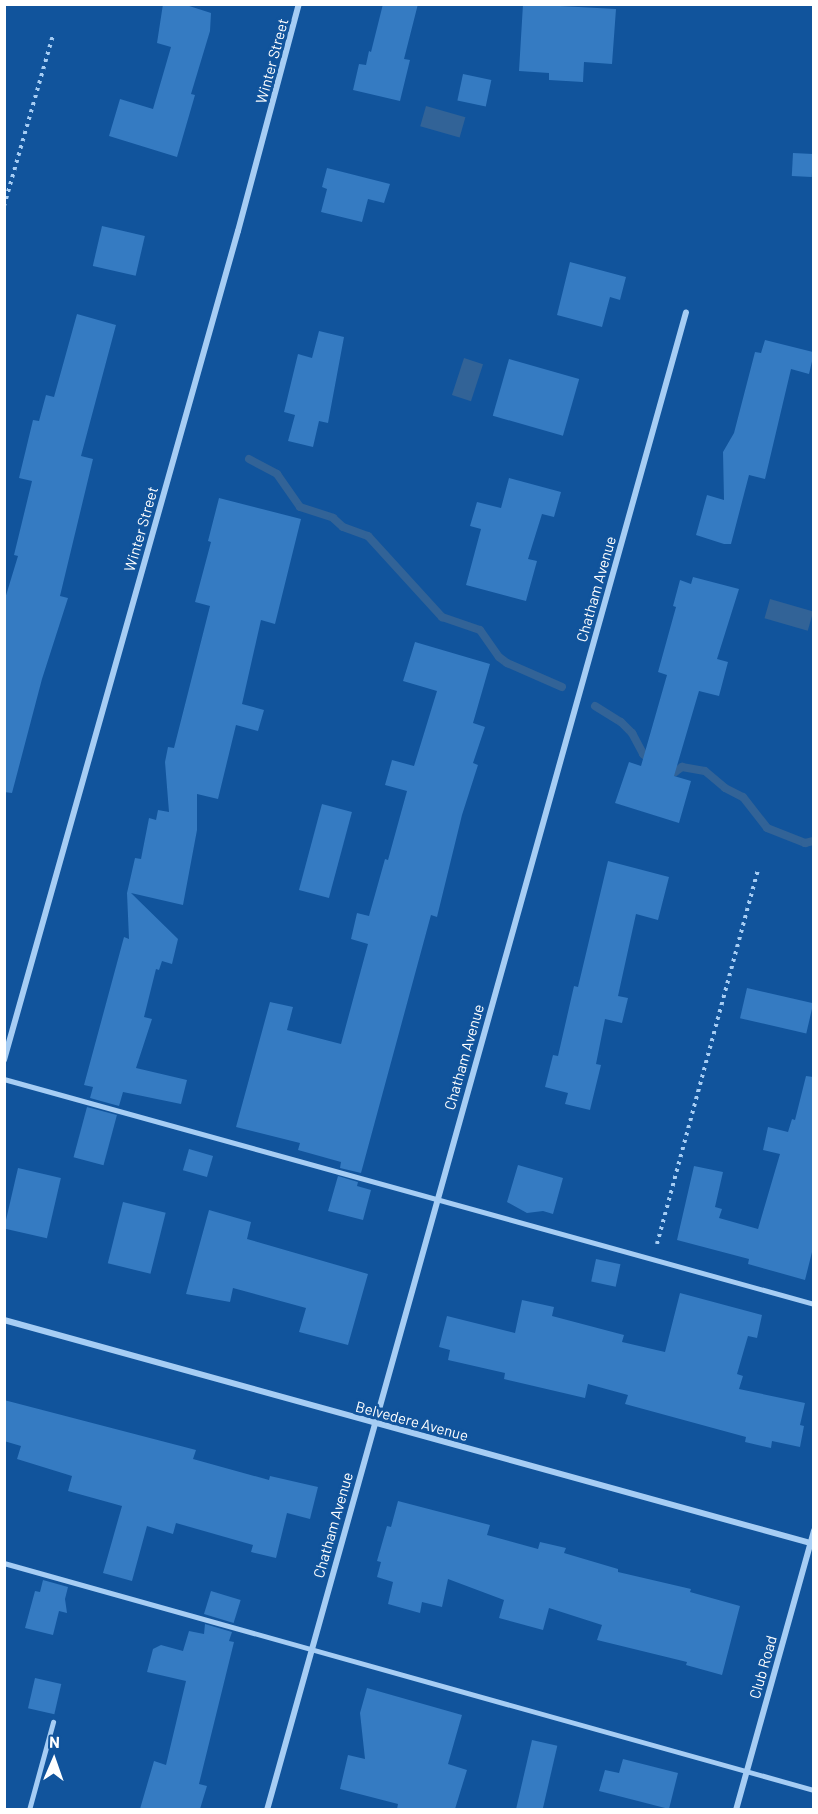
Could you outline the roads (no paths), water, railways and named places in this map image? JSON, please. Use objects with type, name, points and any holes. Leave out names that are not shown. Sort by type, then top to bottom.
[{"type":"street","name":"Winter Street","points":[[4,1060],[238,231],[299,4]]},
{"type":"street","name":"Chatham Avenue","points":[[267,1809],[686,312]]},
{"type":"street","name":"Belvedere Avenue","points":[[4,1320],[812,1544]]},
{"type":"street","name":"Club Road","points":[[735,1809],[812,1544],[813,1531]]},
{"type":"lane","points":[[4,1079],[813,1304]]},
{"type":"lane","points":[[4,1563],[813,1790]]},
{"type":"lane","points":[[29,1809],[53,1722]]},
{"type":"water","points":[[426,106],[465,117],[460,137],[420,126]]},
{"type":"water","points":[[464,358],[483,364],[471,401],[452,395]]},
{"type":"water","points":[[770,599],[813,611],[808,631],[764,618]]},
{"type":"waterway","points":[[249,459],[277,474],[300,507],[333,518],[343,527],[368,536],[442,617],[480,630],[499,657],[507,663],[562,687]]},
{"type":"waterway","points":[[595,706],[621,722],[632,733],[643,754],[651,761]]},
{"type":"waterway","points":[[666,772],[675,772],[682,767],[705,771],[725,788],[743,797],[767,828],[805,843],[814,841]]}]
